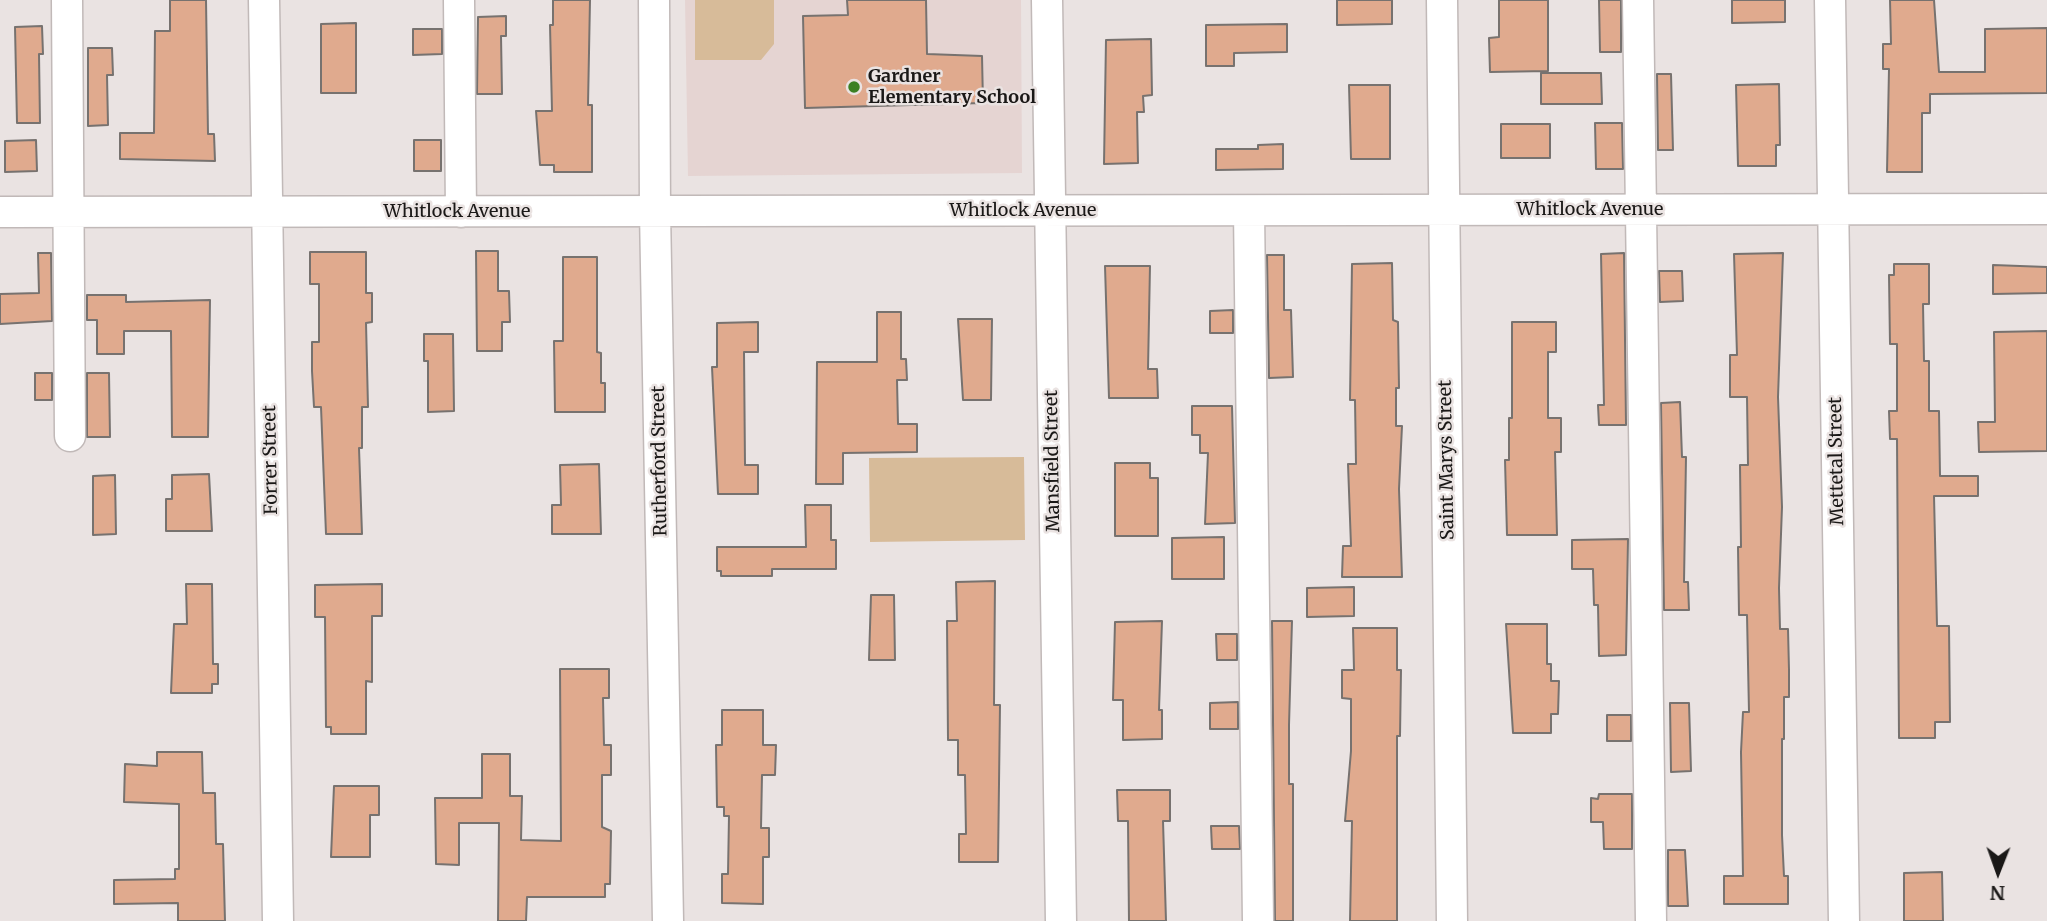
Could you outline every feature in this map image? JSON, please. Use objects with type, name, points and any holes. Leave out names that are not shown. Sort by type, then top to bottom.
[{"type":"street","points":[[67,0],[70,436]]},
{"type":"street","name":"Forrer Street","points":[[264,0],[278,921]]},
{"type":"street","points":[[459,0],[461,212]]},
{"type":"street","name":"Rutherford Street","points":[[654,0],[655,211],[668,921]]},
{"type":"street","name":"Mansfield Street","points":[[1047,0],[1061,921]]},
{"type":"street","name":"Saint Marys Street","points":[[1442,0],[1452,921]]},
{"type":"street","points":[[1638,0],[1651,921]]},
{"type":"street","name":"Mettetal Street","points":[[1830,0],[1844,921]]},
{"type":"street","name":"Whitlock Avenue","points":[[0,212],[2047,209]]},
{"type":"street","points":[[1249,211],[1258,921]]},
{"type":"shaded area","name":"Gardner Elementary School","points":[[685,0],[1021,0],[1022,173],[688,176]]},
{"type":"shaded area","points":[[695,0],[774,0],[774,44],[761,60],[695,60]]},
{"type":"shaded area","points":[[1024,457],[1025,540],[870,542],[869,458]]},
{"type":"building","points":[[170,0],[206,0],[208,134],[214,134],[215,161],[120,159],[120,133],[154,133],[155,31],[170,31]]},
{"type":"building","points":[[553,0],[590,0],[588,105],[592,105],[592,172],[554,172],[554,165],[540,165],[536,111],[552,111],[550,25],[553,25]]},
{"type":"building","points":[[847,0],[926,0],[927,54],[982,56],[983,103],[805,108],[803,16],[848,15]]},
{"type":"building","points":[[1337,0],[1392,0],[1392,24],[1337,25]]},
{"type":"building","points":[[1499,0],[1548,0],[1548,71],[1490,72],[1489,38],[1499,37]]},
{"type":"building","points":[[1599,0],[1621,0],[1621,52],[1600,52]]},
{"type":"building","points":[[1732,0],[1785,0],[1785,22],[1732,23]]},
{"type":"building","points":[[1890,0],[1934,0],[1939,72],[1985,72],[1985,29],[2047,28],[2047,93],[1930,94],[1930,113],[1922,113],[1922,172],[1887,172],[1889,69],[1883,69],[1883,44],[1891,44]]},
{"type":"building","points":[[506,16],[506,36],[501,36],[502,94],[477,94],[478,17]]},
{"type":"building","points":[[356,23],[356,93],[321,93],[321,24]]},
{"type":"building","points":[[1287,24],[1287,52],[1234,53],[1234,66],[1206,66],[1206,25]]},
{"type":"building","points":[[42,26],[43,54],[39,54],[40,123],[17,123],[15,27]]},
{"type":"building","points":[[413,29],[442,29],[442,54],[413,55]]},
{"type":"building","points":[[1151,39],[1152,95],[1143,96],[1144,112],[1137,112],[1138,163],[1104,164],[1106,40]]},
{"type":"building","points":[[88,48],[112,48],[113,75],[107,75],[108,125],[88,126]]},
{"type":"building","points":[[1541,73],[1601,73],[1602,104],[1541,104]]},
{"type":"building","points":[[1657,74],[1671,74],[1673,150],[1658,150]]},
{"type":"building","points":[[1779,84],[1780,145],[1776,145],[1776,166],[1738,166],[1736,85]]},
{"type":"building","points":[[1349,85],[1390,85],[1390,159],[1351,159]]},
{"type":"building","points":[[1595,123],[1622,123],[1623,169],[1596,169]]},
{"type":"building","points":[[1501,124],[1550,124],[1550,158],[1501,158]]},
{"type":"building","points":[[36,140],[37,171],[5,172],[5,141]]},
{"type":"building","points":[[414,140],[441,140],[441,171],[414,171]]},
{"type":"building","points":[[1283,144],[1283,169],[1216,170],[1216,149],[1258,149],[1258,145]]},
{"type":"building","points":[[476,251],[498,251],[498,291],[509,291],[510,322],[502,322],[502,351],[477,351]]},
{"type":"building","points":[[310,252],[366,252],[366,293],[372,293],[372,322],[366,323],[368,407],[362,407],[362,448],[359,448],[362,534],[326,534],[321,407],[314,407],[312,371],[312,342],[319,342],[319,284],[310,284]]},
{"type":"building","points":[[38,253],[51,253],[52,321],[0,324],[0,294],[39,293]]},
{"type":"building","points":[[1624,253],[1626,425],[1599,425],[1598,405],[1604,405],[1601,254]]},
{"type":"building","points":[[1783,253],[1778,397],[1782,507],[1779,588],[1780,629],[1788,629],[1789,697],[1784,697],[1782,835],[1784,876],[1788,876],[1788,904],[1724,904],[1724,876],[1743,876],[1741,752],[1743,712],[1749,712],[1747,615],[1739,615],[1738,547],[1741,547],[1740,465],[1748,465],[1747,397],[1730,397],[1730,355],[1737,355],[1734,254]]},
{"type":"building","points":[[1267,255],[1284,255],[1284,310],[1291,310],[1293,377],[1269,378]]},
{"type":"building","points":[[563,257],[597,257],[597,352],[601,353],[601,383],[605,383],[605,412],[555,412],[554,341],[563,341]]},
{"type":"building","points":[[1392,263],[1393,320],[1398,322],[1399,388],[1396,388],[1396,426],[1402,426],[1399,489],[1402,577],[1342,577],[1343,546],[1351,546],[1348,464],[1356,464],[1355,400],[1350,400],[1352,264]]},
{"type":"building","points":[[1894,264],[1929,264],[1929,304],[1923,304],[1924,361],[1929,361],[1929,411],[1939,411],[1940,476],[1978,476],[1978,496],[1934,496],[1937,626],[1949,626],[1950,722],[1935,722],[1935,738],[1899,738],[1897,439],[1890,439],[1889,411],[1897,411],[1897,344],[1890,344],[1889,275],[1894,275]]},
{"type":"building","points":[[1993,265],[2047,267],[2047,293],[1993,294]]},
{"type":"building","points":[[1105,266],[1150,266],[1148,369],[1157,369],[1158,398],[1109,398]]},
{"type":"building","points":[[1659,271],[1682,271],[1683,301],[1660,302]]},
{"type":"building","points":[[87,295],[126,295],[126,302],[210,300],[208,437],[172,437],[171,331],[124,331],[124,354],[97,354],[97,320],[87,320]]},
{"type":"building","points":[[1233,310],[1233,333],[1210,333],[1210,311]]},
{"type":"building","points":[[877,312],[901,312],[901,359],[906,359],[907,380],[897,380],[898,424],[917,424],[917,452],[843,453],[843,484],[816,484],[817,362],[877,362]]},
{"type":"building","points":[[958,319],[992,319],[991,400],[963,400]]},
{"type":"building","points":[[758,322],[758,352],[744,352],[745,465],[758,465],[758,494],[718,494],[712,367],[717,367],[717,323]]},
{"type":"building","points":[[1512,322],[1556,322],[1556,352],[1548,352],[1548,418],[1561,418],[1561,452],[1555,452],[1557,535],[1507,535],[1505,460],[1509,460],[1509,418],[1512,418]]},
{"type":"building","points":[[2047,331],[2047,451],[1979,452],[1978,422],[1995,422],[1994,332]]},
{"type":"building","points":[[424,334],[453,334],[454,411],[428,412],[428,361],[424,361]]},
{"type":"building","points":[[35,373],[52,373],[52,400],[35,400]]},
{"type":"building","points":[[87,373],[109,373],[110,437],[87,437]]},
{"type":"building","points":[[1680,402],[1682,457],[1686,457],[1684,582],[1688,582],[1689,610],[1664,610],[1661,403]]},
{"type":"building","points":[[1192,406],[1232,406],[1235,523],[1205,524],[1208,453],[1200,453],[1200,435],[1192,435]]},
{"type":"building","points":[[1115,463],[1150,463],[1150,478],[1158,478],[1158,536],[1115,536]]},
{"type":"building","points":[[599,464],[601,534],[552,534],[552,505],[561,505],[560,465]]},
{"type":"building","points":[[209,474],[212,531],[166,531],[166,499],[172,499],[172,475]]},
{"type":"building","points":[[115,475],[116,534],[93,535],[93,476]]},
{"type":"building","points":[[805,505],[831,505],[831,540],[836,540],[836,569],[772,569],[772,576],[721,576],[721,571],[717,571],[717,547],[806,547]]},
{"type":"building","points":[[1224,537],[1224,579],[1172,579],[1172,538]]},
{"type":"building","points":[[1628,539],[1626,655],[1599,656],[1598,605],[1594,605],[1593,569],[1572,569],[1572,540]]},
{"type":"building","points":[[995,581],[994,705],[1000,705],[998,862],[959,862],[959,834],[966,834],[965,775],[958,775],[958,740],[948,740],[947,621],[957,621],[956,582]]},
{"type":"building","points":[[186,584],[212,584],[213,664],[218,664],[218,684],[212,684],[212,693],[171,693],[174,624],[187,624]]},
{"type":"building","points":[[382,584],[382,616],[372,616],[372,682],[366,681],[366,734],[331,734],[331,727],[326,727],[325,617],[315,617],[315,585]]},
{"type":"building","points":[[1354,587],[1354,616],[1307,617],[1307,588]]},
{"type":"building","points":[[871,595],[894,595],[895,660],[869,660]]},
{"type":"building","points":[[1162,621],[1159,710],[1162,710],[1162,739],[1123,740],[1123,700],[1113,700],[1115,622]]},
{"type":"building","points":[[1272,621],[1292,621],[1289,784],[1293,784],[1293,921],[1275,921]]},
{"type":"building","points":[[1506,624],[1547,624],[1547,664],[1551,664],[1551,681],[1559,681],[1558,714],[1551,714],[1551,733],[1513,733]]},
{"type":"building","points":[[1353,628],[1397,628],[1397,670],[1401,670],[1400,736],[1397,736],[1397,921],[1350,921],[1352,821],[1345,821],[1351,751],[1351,699],[1342,698],[1342,670],[1354,670]]},
{"type":"building","points":[[1216,634],[1237,634],[1237,660],[1217,660]]},
{"type":"building","points":[[560,669],[609,669],[609,698],[603,698],[604,745],[611,745],[611,775],[602,775],[602,827],[611,831],[610,884],[605,884],[605,897],[527,897],[526,921],[498,921],[499,823],[459,823],[459,865],[436,864],[435,798],[482,798],[482,754],[510,754],[510,796],[522,796],[521,840],[561,841]]},
{"type":"building","points":[[1238,702],[1238,729],[1210,729],[1210,703]]},
{"type":"building","points":[[1670,703],[1689,703],[1691,771],[1671,772]]},
{"type":"building","points":[[722,710],[763,710],[763,745],[776,745],[775,775],[762,775],[761,828],[769,828],[769,857],[763,857],[763,904],[722,903],[722,874],[728,874],[729,816],[724,816],[724,807],[717,807],[716,745],[722,745]]},
{"type":"building","points":[[1607,715],[1631,715],[1631,741],[1607,741]]},
{"type":"building","points":[[157,752],[202,752],[203,793],[215,793],[216,844],[223,844],[225,921],[178,921],[178,903],[114,904],[114,880],[175,879],[175,869],[179,869],[179,804],[124,802],[125,764],[157,766]]},
{"type":"building","points":[[334,786],[379,786],[379,815],[370,815],[370,857],[331,857]]},
{"type":"building","points":[[1117,790],[1170,790],[1170,821],[1163,821],[1166,921],[1129,921],[1128,821],[1118,821]]},
{"type":"building","points":[[1599,794],[1632,794],[1632,849],[1604,849],[1603,822],[1591,822],[1591,798],[1598,799]]},
{"type":"building","points":[[1211,826],[1239,826],[1240,849],[1212,849]]},
{"type":"building","points":[[1668,850],[1685,850],[1688,906],[1668,906]]},
{"type":"building","points":[[1942,872],[1943,921],[1904,921],[1904,873]]},
{"type":"place","name":"Gardner Elementary School","points":[[854,87]]}]
